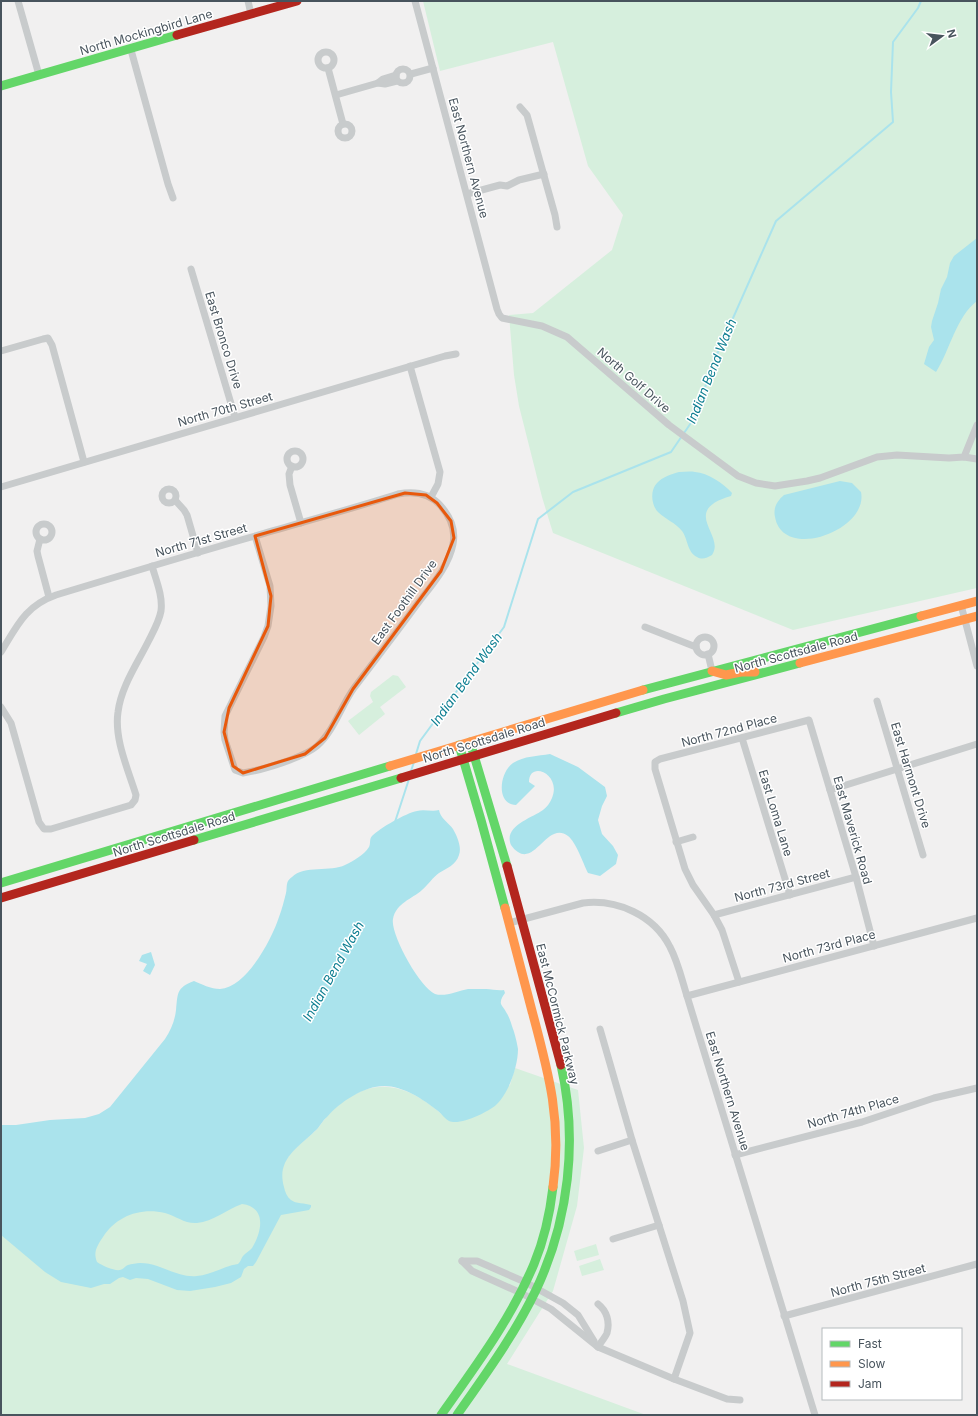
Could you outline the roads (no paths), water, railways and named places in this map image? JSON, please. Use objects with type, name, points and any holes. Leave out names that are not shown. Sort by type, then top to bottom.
[{"type":"main road","name":"North Mockingbird Lane","points":[[1,86],[131,50],[297,1]]},
{"type":"main road","name":"North Scottsdale Road","points":[[1,883],[594,704],[712,671],[977,601]]},
{"type":"main road","name":"North Scottsdale Road","points":[[1,898],[664,699],[977,616]]},
{"type":"main road","points":[[664,699],[671,691],[704,681],[712,671],[726,675],[741,672],[770,671]]},
{"type":"main road","name":"East McCormick Parkway","points":[[457,1415],[517,1326],[532,1299],[546,1268],[555,1243],[563,1211],[567,1182],[569,1142],[569,1116],[566,1088],[549,1018],[501,843],[470,742]]},
{"type":"main road","name":"East McCormick Parkway","points":[[441,1415],[503,1325],[521,1293],[542,1240],[550,1207],[554,1184],[557,1140],[553,1091],[509,923],[463,759],[457,746]]},
{"type":"main road","points":[[557,1140],[569,1142]]},
{"type":"street","points":[[18,1],[39,75]]},
{"type":"street","points":[[248,1],[251,14]]},
{"type":"street","name":"East Northern Avenue","points":[[415,1],[497,309],[499,314],[505,318]]},
{"type":"street","points":[[131,50],[173,198]]},
{"type":"street","points":[[328,68],[343,124]]},
{"type":"street","points":[[336,95],[378,83],[384,84],[396,78],[398,70],[403,68],[408,70],[410,74],[410,79],[407,83],[402,83],[396,78]]},
{"type":"street","points":[[410,74],[433,68]]},
{"type":"street","points":[[520,107],[527,115],[556,215],[557,226]]},
{"type":"street","points":[[467,194],[500,186],[505,181],[519,180],[544,174]]},
{"type":"street","name":"East Bronco Drive","points":[[191,269],[235,417]]},
{"type":"street","name":"North Golf Drive","points":[[505,318],[542,326],[567,337],[669,425],[738,476],[756,483],[775,486],[807,481],[820,478],[877,457],[897,455],[949,458],[964,457],[977,459]]},
{"type":"street","points":[[1,351],[48,338],[52,345],[84,462]]},
{"type":"street","name":"North 70th Street","points":[[1,487],[235,417],[456,354]]},
{"type":"street","points":[[410,366],[439,463],[440,472],[438,484],[431,497]]},
{"type":"street","points":[[964,457],[977,425]]},
{"type":"street","points":[[292,466],[289,479],[301,523]]},
{"type":"street","name":"North 71st Street","points":[[1,652],[25,614],[32,607],[50,597],[404,493],[420,494],[431,497]]},
{"type":"street","name":"East Foothill Drive","points":[[255,536],[270,586],[271,606],[268,626],[264,637],[225,716],[225,740],[233,766],[235,770],[239,772],[248,772],[298,757],[313,749],[325,738],[353,689],[430,587],[447,560],[453,544],[453,528],[451,521],[444,510],[431,497]]},
{"type":"street","points":[[175,500],[184,510],[198,553]]},
{"type":"street","points":[[40,539],[37,551],[50,597]]},
{"type":"street","points":[[1,707],[11,723],[40,822],[44,829],[51,829],[131,805],[135,800],[136,794],[120,738],[117,721],[120,700],[125,687],[154,630],[161,610],[159,591],[152,566]]},
{"type":"street","points":[[961,606],[977,666]]},
{"type":"street","points":[[645,627],[696,647],[700,654],[708,654],[711,652],[713,647],[710,640],[705,638],[700,639],[696,647]]},
{"type":"street","points":[[708,654],[712,671]]},
{"type":"street","name":"East Harmont Drive","points":[[877,701],[923,855]]},
{"type":"street","name":"North 72nd Place","points":[[676,842],[655,769],[655,762],[660,759],[809,720]]},
{"type":"street","name":"East Maverick Road","points":[[809,720],[856,877],[874,946]]},
{"type":"street","name":"East Loma Lane","points":[[742,738],[790,895]]},
{"type":"street","points":[[830,790],[977,744]]},
{"type":"street","points":[[693,837],[676,842],[689,877],[722,930],[739,982]]},
{"type":"street","name":"North 73rd Street","points":[[714,915],[856,877]]},
{"type":"street","name":"East Northern Avenue","points":[[509,923],[561,908],[594,902],[607,903],[628,909],[649,921],[670,947],[687,996],[815,1415]]},
{"type":"street","name":"North 73rd Place","points":[[687,996],[977,918]]},
{"type":"street","points":[[600,1029],[632,1140],[684,1301],[690,1333],[674,1379]]},
{"type":"street","name":"North 74th Place","points":[[736,1155],[862,1122],[934,1098],[977,1088]]},
{"type":"street","points":[[598,1150],[632,1140]]},
{"type":"street","points":[[613,1239],[659,1225]]},
{"type":"street","points":[[598,1347],[578,1315],[563,1303],[525,1282],[477,1261],[462,1261],[472,1271],[521,1293],[551,1309],[598,1347],[674,1379],[727,1399],[740,1400]]},
{"type":"street","name":"North 75th Street","points":[[784,1316],[977,1264]]},
{"type":"street","points":[[598,1304],[605,1309],[608,1321],[606,1334],[598,1347]]},
{"type":"water","points":[[977,238],[977,301],[958,325],[936,372],[924,364],[929,347],[934,340],[931,327],[941,289],[954,256]]},
{"type":"water","points":[[679,472],[705,474],[720,482],[732,493],[731,496],[716,502],[708,509],[706,516],[707,524],[714,539],[715,547],[712,555],[706,558],[697,557],[691,552],[682,531],[658,512],[654,506],[652,493],[655,486],[664,477]]},
{"type":"water","points":[[840,481],[852,483],[861,492],[860,506],[852,518],[839,528],[824,536],[808,539],[793,537],[781,530],[775,517],[775,508],[779,500],[784,495]]},
{"type":"water","points":[[550,754],[578,767],[605,787],[607,796],[598,820],[602,834],[613,846],[618,855],[616,864],[600,876],[588,873],[574,843],[568,836],[561,833],[554,834],[531,852],[524,854],[518,852],[511,845],[511,833],[520,823],[546,808],[552,798],[554,790],[553,782],[549,777],[539,771],[534,772],[530,775],[529,782],[535,786],[516,805],[509,803],[502,794],[505,773],[513,763],[517,761]]},
{"type":"water","points":[[420,810],[439,810],[441,816],[455,832],[460,852],[458,858],[453,864],[437,875],[422,890],[397,909],[393,919],[393,926],[401,948],[414,972],[429,990],[435,994],[447,994],[468,989],[504,990],[505,993],[501,1000],[501,1004],[514,1031],[518,1056],[509,1086],[501,1100],[496,1105],[474,1118],[454,1122],[449,1121],[426,1102],[398,1088],[384,1086],[376,1087],[361,1092],[345,1101],[332,1111],[317,1129],[290,1155],[283,1169],[282,1177],[288,1197],[295,1202],[311,1205],[311,1207],[309,1210],[281,1215],[256,1262],[253,1266],[248,1266],[244,1269],[241,1277],[231,1283],[190,1291],[177,1290],[148,1279],[136,1278],[130,1280],[123,1277],[110,1284],[104,1284],[91,1288],[61,1282],[45,1272],[1,1235],[1,1125],[16,1125],[50,1120],[85,1118],[99,1114],[110,1107],[167,1036],[174,1021],[179,992],[184,986],[194,981],[217,989],[230,987],[248,972],[257,961],[276,926],[284,902],[287,883],[291,878],[297,873],[303,871],[345,865],[364,853],[369,847],[372,836],[387,825],[412,812]],"holes":[[[242,1204],[250,1206],[256,1210],[259,1215],[260,1228],[252,1248],[244,1255],[238,1264],[202,1275],[189,1276],[175,1273],[155,1265],[139,1263],[127,1265],[121,1270],[115,1270],[97,1262],[95,1255],[96,1249],[108,1230],[122,1219],[138,1212],[156,1211],[169,1214],[181,1220],[197,1223],[214,1218]]]},
{"type":"water","points":[[151,952],[155,965],[150,975],[143,971],[147,964],[139,961],[142,955]]},
{"type":"waterway","name":"Indian Bend Wash","points":[[416,754],[420,741],[504,627],[538,519],[573,492],[671,452],[695,417],[714,361],[776,221],[893,122],[891,92],[893,42],[918,8],[921,1]]},
{"type":"waterway","name":"Indian Bend Wash","points":[[411,771],[414,762]]},
{"type":"waterway","name":"Indian Bend Wash","points":[[395,822],[409,779]]}]
